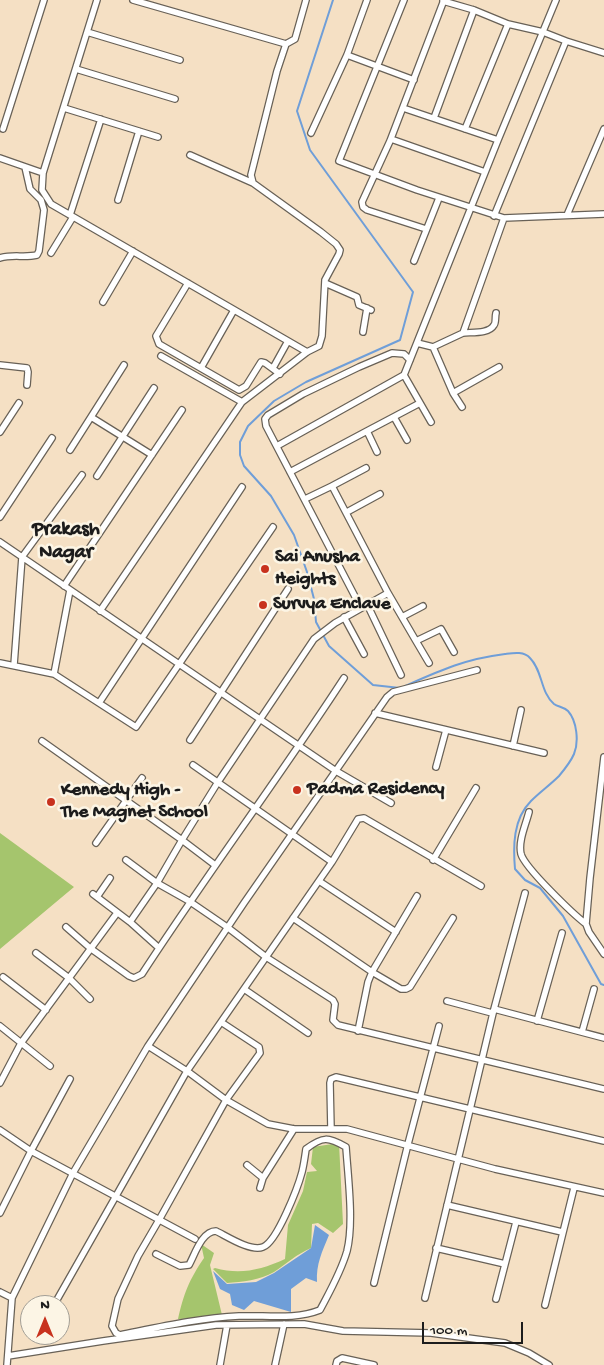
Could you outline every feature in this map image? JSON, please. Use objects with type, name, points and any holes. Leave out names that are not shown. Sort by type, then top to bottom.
[{"type":"street","points":[[3,129],[44,0]]},
{"type":"street","points":[[97,0],[42,174],[42,190],[51,204],[307,352]]},
{"type":"street","points":[[133,0],[286,44],[295,40],[306,0]]},
{"type":"street","points":[[311,133],[347,55],[368,0]]},
{"type":"street","points":[[404,0],[339,161],[494,216],[504,218],[604,214]]},
{"type":"street","points":[[426,229],[363,207],[362,202],[391,139],[443,0],[508,24],[543,32],[604,53]]},
{"type":"street","points":[[277,446],[404,375],[556,0]]},
{"type":"street","points":[[434,118],[474,10]]},
{"type":"street","points":[[465,129],[508,24]]},
{"type":"street","points":[[87,32],[180,60]]},
{"type":"street","points":[[494,216],[566,41]]},
{"type":"street","points":[[253,183],[251,175],[277,71],[286,44]]},
{"type":"street","points":[[347,55],[414,80]]},
{"type":"street","points":[[76,69],[175,99]]},
{"type":"street","points":[[64,108],[158,137]]},
{"type":"street","points":[[403,108],[498,140]]},
{"type":"street","points":[[51,252],[72,216],[101,119]]},
{"type":"street","points":[[567,215],[604,129]]},
{"type":"street","points":[[118,200],[139,131]]},
{"type":"street","points":[[391,139],[485,172]]},
{"type":"street","points":[[100,611],[242,402],[307,352],[319,346],[322,336],[325,283],[328,273],[340,254],[336,244],[253,183],[190,156]]},
{"type":"street","points":[[0,158],[42,174]]},
{"type":"street","points":[[0,258],[8,256],[33,256],[37,255],[39,251],[44,210],[41,200],[30,190],[24,167]]},
{"type":"street","points":[[414,261],[439,198]]},
{"type":"street","points":[[463,333],[504,218]]},
{"type":"street","points":[[103,302],[133,251]]},
{"type":"street","points":[[188,283],[156,339],[159,344],[239,390],[246,386],[261,362],[280,374]]},
{"type":"street","points":[[325,283],[357,297],[359,305],[369,309],[363,332]]},
{"type":"street","points":[[201,368],[234,310]]},
{"type":"street","points":[[417,343],[432,347],[463,333],[481,332],[495,325],[496,313]]},
{"type":"street","points":[[273,368],[288,341]]},
{"type":"street","points":[[432,347],[462,408]]},
{"type":"street","points":[[402,674],[290,472],[266,426],[265,419],[268,414],[303,394],[392,353],[404,354],[410,360]]},
{"type":"street","points":[[161,356],[242,402]]},
{"type":"street","points":[[0,365],[27,368],[27,385]]},
{"type":"street","points":[[70,450],[124,365]]},
{"type":"street","points":[[453,393],[499,367]]},
{"type":"street","points":[[404,375],[431,422]]},
{"type":"street","points":[[97,476],[154,388]]},
{"type":"street","points":[[0,432],[19,403]]},
{"type":"street","points":[[290,472],[420,403]]},
{"type":"street","points":[[64,586],[182,410]]},
{"type":"street","points":[[91,417],[152,455]]},
{"type":"street","points":[[394,417],[407,440]]},
{"type":"street","points":[[368,431],[377,452]]},
{"type":"street","points":[[0,517],[52,438]]},
{"type":"street","points":[[305,499],[366,468]]},
{"type":"street","points":[[14,665],[22,557],[82,475]]},
{"type":"street","points":[[332,486],[388,593],[429,664]]},
{"type":"street","points":[[99,703],[242,487]]},
{"type":"street","points":[[347,512],[380,494]]},
{"type":"street","points":[[0,664],[14,665],[54,674],[136,726],[273,527]]},
{"type":"street","points":[[0,542],[336,771],[391,803]]},
{"type":"street","points":[[190,740],[222,694],[288,589]]},
{"type":"street","points":[[54,674],[70,590]]},
{"type":"street","points":[[130,922],[157,883],[218,782],[314,639],[344,617],[388,593]]},
{"type":"street","points":[[402,617],[423,606]]},
{"type":"street","points":[[344,617],[364,654]]},
{"type":"street","points":[[416,640],[441,629],[454,652]]},
{"type":"street","points":[[7,1365],[12,1298],[73,1173],[148,1046],[227,927],[375,713],[392,692],[477,670]]},
{"type":"street","points":[[66,927],[90,948],[134,978],[142,974],[189,901],[300,746],[344,678]]},
{"type":"street","points":[[513,746],[521,710]]},
{"type":"street","points":[[375,713],[544,753]]},
{"type":"street","points":[[436,767],[446,730]]},
{"type":"street","points":[[42,741],[215,865]]},
{"type":"street","points":[[604,757],[586,924],[589,932],[604,954]]},
{"type":"street","points":[[192,765],[332,862]]},
{"type":"street","points":[[96,843],[142,778]]},
{"type":"street","points":[[434,860],[476,788]]},
{"type":"street","points":[[529,812],[521,845],[523,857],[570,911],[586,924]]},
{"type":"street","points":[[60,1295],[187,1071],[320,881],[358,819],[361,818],[481,886]]},
{"type":"street","points":[[126,860],[157,883],[189,901],[227,927],[266,957],[333,1000],[335,1004],[333,1018],[335,1023],[358,1031],[604,1089]]},
{"type":"street","points":[[110,878],[95,895],[160,948]]},
{"type":"street","points":[[320,881],[396,932]]},
{"type":"street","points":[[425,1298],[493,1011],[525,893]]},
{"type":"street","points":[[358,1031],[368,982],[372,972],[417,896]]},
{"type":"street","points":[[0,1083],[21,1043],[117,912]]},
{"type":"street","points":[[294,918],[372,972],[406,990],[410,987],[453,918]]},
{"type":"street","points":[[537,1021],[562,933]]},
{"type":"street","points":[[36,953],[69,978],[90,999]]},
{"type":"street","points":[[3,977],[46,1010]]},
{"type":"street","points":[[244,989],[308,1033]]},
{"type":"street","points":[[582,1032],[594,989]]},
{"type":"street","points":[[447,1001],[604,1038]]},
{"type":"street","points":[[156,1254],[180,1266],[189,1265],[206,1235],[212,1231],[216,1231],[252,1248],[264,1247],[276,1232],[294,1195],[303,1170],[306,1149],[319,1139],[331,1139],[346,1147],[350,1224],[347,1249],[336,1278],[320,1310],[309,1315],[240,1316],[188,1321],[120,1335],[116,1333],[112,1326],[118,1299],[138,1256],[226,1100],[260,1053],[259,1047],[221,1022]]},
{"type":"street","points":[[0,1026],[50,1066]]},
{"type":"street","points":[[374,1283],[439,1026]]},
{"type":"street","points":[[148,1046],[187,1071],[226,1100],[268,1124],[294,1129],[347,1129],[495,1169],[604,1194]]},
{"type":"street","points":[[331,1129],[330,1083],[336,1077],[604,1141]]},
{"type":"street","points":[[0,1213],[70,1078]]},
{"type":"street","points":[[260,1188],[263,1178],[294,1129]]},
{"type":"street","points":[[0,1130],[31,1151],[195,1239]]},
{"type":"street","points":[[246,1165],[263,1178]]},
{"type":"street","points":[[545,1305],[574,1188]]},
{"type":"street","points":[[447,1205],[562,1232]]},
{"type":"street","points":[[496,1299],[516,1222]]},
{"type":"street","points":[[436,1248],[505,1264]]},
{"type":"street","points":[[0,1292],[12,1298]]},
{"type":"street","points":[[275,1365],[284,1324]]},
{"type":"street","points":[[8,1356],[227,1325],[304,1324],[343,1331],[431,1333],[476,1338],[514,1345],[549,1365]]},
{"type":"street","points":[[220,1365],[227,1325]]},
{"type":"street","points":[[336,1365],[337,1361],[342,1358],[374,1365]]},
{"type":"green space","points":[[0,833],[74,887],[0,949]]},
{"type":"green space","points":[[339,1143],[343,1224],[333,1233],[318,1223],[312,1224],[311,1248],[269,1275],[251,1280],[227,1283],[213,1269],[250,1270],[285,1259],[288,1225],[303,1191],[307,1172],[317,1171],[311,1164],[313,1147]]},
{"type":"green space","points":[[201,1244],[214,1253],[210,1265],[222,1315],[209,1318],[178,1319],[188,1287],[194,1273],[204,1258]]},
{"type":"water","points":[[315,1225],[329,1235],[319,1264],[317,1282],[306,1278],[291,1289],[291,1312],[254,1301],[244,1310],[232,1305],[230,1294],[220,1289],[213,1271],[227,1284],[256,1282],[274,1273],[311,1248]]},
{"type":"waterway","points":[[333,0],[297,111],[310,150],[413,292],[400,340],[306,382],[274,401],[248,426],[240,442],[240,455],[244,466],[271,496],[294,535],[314,599],[316,622],[329,646],[373,685],[400,688]]},
{"type":"waterway","points":[[405,686],[465,662],[491,656],[522,653],[528,656],[534,663],[549,699],[571,715],[576,732],[576,749],[559,776],[525,808],[518,824],[514,842],[515,869],[525,880],[540,888],[563,916],[601,984],[604,985]]},
{"type":"place","name":"Sai Anusha Heights","points":[[265,569]]},
{"type":"place","name":"Survya Enclave","points":[[263,605]]},
{"type":"place","name":"Padma Residency","points":[[297,790]]},
{"type":"place","name":"Kennedy High - The Magnet School","points":[[51,802]]},
{"type":"district","name":"Prakash Nagar","points":[[66,542]]}]
